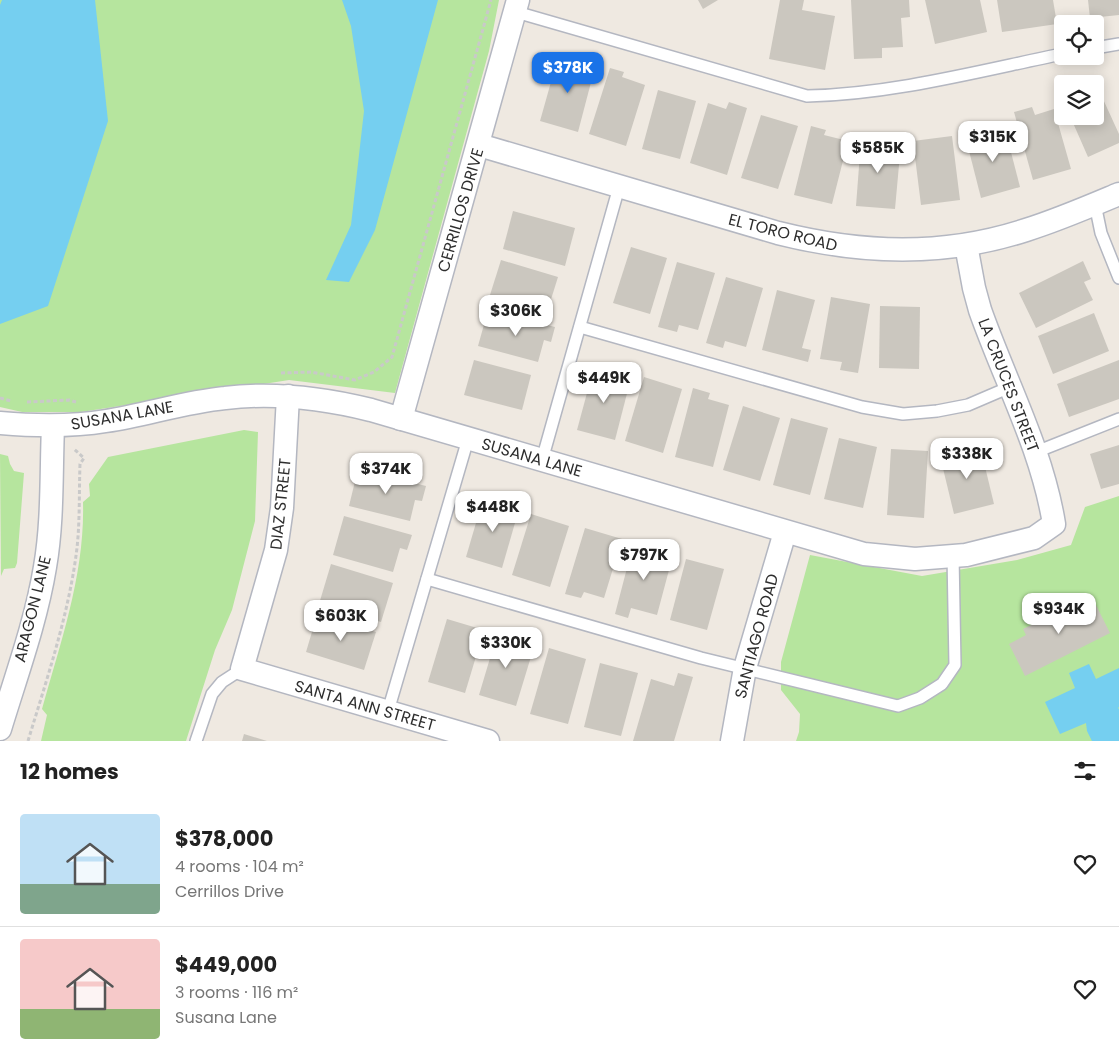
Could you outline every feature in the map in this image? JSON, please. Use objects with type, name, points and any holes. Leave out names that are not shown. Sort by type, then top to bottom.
[{"type":"street","name":"CERRILLOS DRIVE","points":[[402,419],[517,6]]},
{"type":"street","name":"EL TORO ROAD","points":[[479,145],[778,233],[840,246],[903,250],[935,249],[966,245],[1027,230],[1119,194]]},
{"type":"street","name":"LA CRUCES STREET","points":[[966,245],[980,310],[1036,452],[1050,496],[1054,524]]},
{"type":"street","name":"SUSANA LANE","points":[[0,423],[53,426],[106,421],[184,404],[224,398],[252,395],[288,396],[344,403],[847,550],[889,558],[915,559],[966,555],[1034,538],[1054,524]]},
{"type":"street","name":"DIAZ STREET","points":[[242,668],[271,571],[278,536],[282,508],[288,396]]},
{"type":"street","name":"ARAGON LANE","points":[[0,729],[35,612],[45,566],[50,520],[53,426]]},
{"type":"street","name":"SANTIAGO ROAD","points":[[732,741],[745,668],[785,532]]},
{"type":"street","name":"SANTA ANN STREET","points":[[242,668],[488,741]]},
{"type":"lane","points":[[517,6],[807,96],[840,96],[910,85],[1054,56]]},
{"type":"lane","points":[[1104,46],[1119,44]]},
{"type":"lane","points":[[542,460],[619,187]]},
{"type":"lane","points":[[1094,204],[1101,233],[1119,278]]},
{"type":"lane","points":[[580,327],[862,407],[903,414],[937,411],[968,405],[1010,387]]},
{"type":"lane","points":[[1036,452],[1119,418]]},
{"type":"lane","points":[[388,711],[468,438]]},
{"type":"lane","points":[[426,579],[701,658],[898,706],[920,698],[942,684],[955,666],[954,555]]},
{"type":"lane","points":[[196,741],[212,694],[222,682],[242,668]]},
{"type":"path","points":[[278,373],[311,372],[355,380],[374,372],[392,357],[491,0]]},
{"type":"path","points":[[0,398],[16,402]]},
{"type":"path","points":[[25,402],[69,400],[77,402]]},
{"type":"green space","points":[[0,0],[499,0],[489,51],[395,393],[289,380],[81,412],[22,412],[0,407]]},
{"type":"green space","points":[[244,430],[258,432],[255,521],[232,610],[215,650],[186,741],[41,741],[47,715],[42,709],[76,581],[83,528],[83,502],[90,496],[89,484],[108,457]]},
{"type":"green space","points":[[0,454],[8,456],[14,471],[24,473],[17,563],[15,568],[4,569],[1,576]]},
{"type":"green space","points":[[1119,496],[1119,741],[796,741],[799,732],[800,714],[781,690],[781,662],[810,555],[922,576],[1017,560],[1071,545],[1085,507]]},
{"type":"water","points":[[2,0],[95,0],[108,121],[48,306],[0,324],[0,5]]},
{"type":"water","points":[[342,0],[438,0],[375,230],[349,282],[326,280],[351,225],[364,111],[351,26]]},
{"type":"water","points":[[1089,664],[1096,679],[1119,668],[1119,741],[1092,741],[1087,731],[1086,723],[1060,734],[1045,702],[1075,688],[1069,673]]},
{"type":"building","points":[[698,0],[718,0],[703,9]]},
{"type":"building","points":[[780,0],[804,0],[802,10],[835,16],[825,70],[769,59]]},
{"type":"building","points":[[851,0],[909,0],[910,17],[901,18],[903,47],[882,48],[882,58],[854,59]]},
{"type":"building","points":[[925,0],[980,0],[987,32],[935,44]]},
{"type":"building","points":[[997,0],[1053,0],[1056,15],[1054,24],[1002,32]]},
{"type":"building","points":[[1088,0],[1119,0],[1119,15],[1104,17],[1104,15],[1090,15]]},
{"type":"building","points":[[558,57],[595,67],[578,132],[540,121]]},
{"type":"building","points":[[610,68],[624,72],[622,77],[645,85],[626,146],[589,134]]},
{"type":"building","points":[[658,90],[696,101],[680,159],[642,149]]},
{"type":"building","points":[[1104,101],[1119,134],[1119,143],[1088,157],[1074,125],[1104,125]]},
{"type":"building","points":[[729,102],[747,108],[727,175],[690,163],[708,103],[726,109]]},
{"type":"building","points":[[1032,107],[1035,115],[1054,109],[1054,125],[1059,125],[1071,169],[1033,180],[1014,112]]},
{"type":"building","points":[[761,115],[798,126],[778,189],[741,178]]},
{"type":"building","points":[[811,126],[826,130],[824,135],[848,141],[832,204],[794,195]]},
{"type":"building","points":[[1005,129],[1020,187],[981,198],[966,139]]},
{"type":"building","points":[[952,136],[960,200],[921,205],[913,141]]},
{"type":"building","points":[[861,140],[901,143],[895,209],[856,206]]},
{"type":"building","points":[[513,211],[575,228],[565,266],[503,249]]},
{"type":"building","points":[[631,247],[667,258],[650,314],[613,303]]},
{"type":"building","points":[[501,260],[558,277],[547,312],[490,295]]},
{"type":"building","points":[[1083,261],[1091,279],[1084,282],[1093,300],[1036,328],[1019,293]]},
{"type":"building","points":[[677,262],[715,273],[698,330],[679,325],[677,332],[658,327]]},
{"type":"building","points":[[726,277],[763,288],[746,347],[725,341],[723,348],[706,343]]},
{"type":"building","points":[[777,290],[815,300],[802,348],[811,350],[808,362],[762,350]]},
{"type":"building","points":[[831,297],[870,304],[858,373],[840,370],[842,362],[820,359]]},
{"type":"building","points":[[880,306],[920,307],[919,369],[879,368]]},
{"type":"building","points":[[496,312],[555,327],[551,342],[544,340],[538,362],[478,346],[485,321],[493,323]]},
{"type":"building","points":[[1094,313],[1109,351],[1053,374],[1038,336]]},
{"type":"building","points":[[474,360],[531,375],[522,410],[464,395]]},
{"type":"building","points":[[1119,360],[1119,399],[1069,417],[1057,384]]},
{"type":"building","points":[[594,367],[631,378],[615,440],[577,430]]},
{"type":"building","points":[[644,377],[682,389],[663,453],[625,441]]},
{"type":"building","points":[[693,388],[710,393],[708,399],[729,405],[713,467],[675,457]]},
{"type":"building","points":[[743,406],[780,418],[760,481],[723,470]]},
{"type":"building","points":[[791,418],[828,428],[810,495],[773,485]]},
{"type":"building","points":[[839,438],[877,447],[863,508],[824,499]]},
{"type":"building","points":[[1119,445],[1119,484],[1101,489],[1090,454]]},
{"type":"building","points":[[980,446],[994,504],[954,514],[940,456]]},
{"type":"building","points":[[891,449],[928,451],[924,518],[887,515]]},
{"type":"building","points":[[358,469],[426,486],[422,501],[415,500],[410,521],[349,506]]},
{"type":"building","points":[[483,499],[519,509],[502,568],[466,557]]},
{"type":"building","points":[[531,514],[569,526],[550,587],[512,575]]},
{"type":"building","points":[[344,516],[412,535],[407,550],[400,548],[393,572],[333,555]]},
{"type":"building","points":[[585,528],[622,539],[604,598],[584,592],[581,598],[565,594]]},
{"type":"building","points":[[633,545],[673,555],[657,615],[631,608],[628,618],[615,614]]},
{"type":"building","points":[[686,559],[724,569],[707,630],[670,620]]},
{"type":"building","points":[[331,564],[393,583],[381,622],[319,604]]},
{"type":"building","points":[[1091,595],[1110,633],[1025,676],[1009,644],[1026,635],[1023,629]]},
{"type":"building","points":[[317,615],[376,632],[364,670],[306,652]]},
{"type":"building","points":[[447,619],[484,630],[465,693],[428,682]]},
{"type":"building","points":[[499,628],[516,633],[513,644],[533,650],[516,706],[479,695]]},
{"type":"building","points":[[549,648],[586,659],[568,724],[530,714]]},
{"type":"building","points":[[600,663],[638,673],[621,736],[584,727]]},
{"type":"building","points":[[678,673],[693,677],[674,741],[633,741],[651,679],[674,686]]},
{"type":"building","points":[[244,734],[267,741],[242,741]]}]
